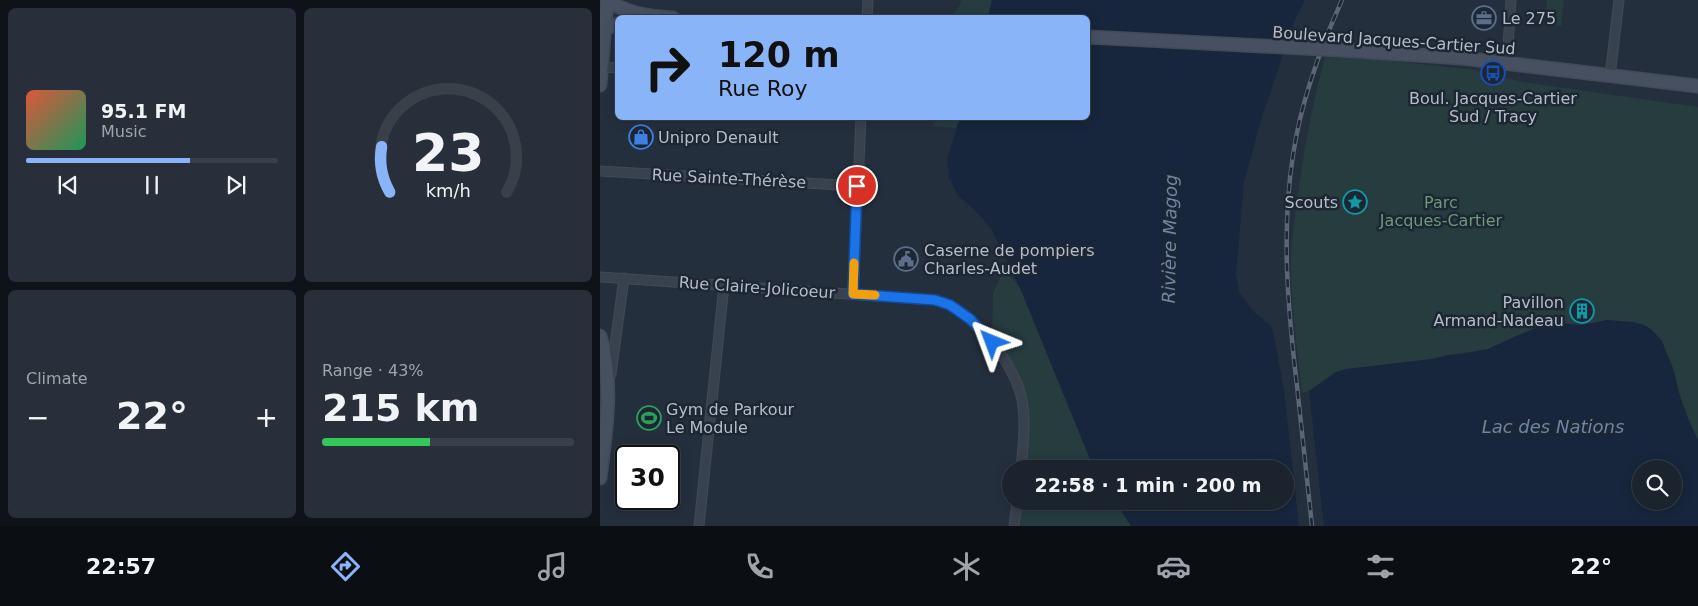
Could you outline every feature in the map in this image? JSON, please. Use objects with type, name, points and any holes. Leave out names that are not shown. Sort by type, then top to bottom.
[{"type":"main road","points":[[600,85],[606,0],[620,9],[639,15]]},
{"type":"main road","points":[[603,29],[615,25]]},
{"type":"main road","name":"Boulevard Jacques-Cartier Sud","points":[[1090,37],[1448,57],[1698,86]]},
{"type":"main road","points":[[600,336],[605,353],[608,394],[600,478]]},
{"type":"street","points":[[867,15],[868,0]]},
{"type":"street","points":[[1504,63],[1508,47],[1511,0]]},
{"type":"street","points":[[1610,76],[1619,0]]},
{"type":"street","points":[[601,67],[615,68]]},
{"type":"street","points":[[853,294],[861,120]]},
{"type":"street","name":"Rue Sainte-Thérèse","points":[[600,170],[857,186]]},
{"type":"street","name":"Rue Claire-Jolicoeur","points":[[600,277],[935,300],[950,305],[970,319],[992,342],[1008,365],[1017,384],[1022,401],[1023,441],[1021,460]]},
{"type":"street","points":[[608,394],[624,278]]},
{"type":"street","points":[[699,526],[724,285]]},
{"type":"street","points":[[1014,526],[1016,510]]},
{"type":"green space","points":[[961,0],[992,0],[988,15],[952,15],[960,5]]},
{"type":"green space","points":[[1547,0],[1564,0],[1561,26],[1545,24]]},
{"type":"green space","name":"Parc Jacques-Cartier","points":[[1325,57],[1374,59],[1475,70],[1522,82],[1698,107],[1698,440],[1678,389],[1674,371],[1590,323],[1582,325],[1563,323],[1544,325],[1488,349],[1432,359],[1336,372],[1309,391],[1302,393],[1292,299],[1292,246],[1305,149]]},
{"type":"green space","points":[[934,120],[959,120],[956,128],[933,126]]},
{"type":"green space","points":[[1009,274],[1021,290],[1090,460],[1021,460],[1022,401],[992,343],[993,293],[1001,275]]},
{"type":"green space","points":[[1016,510],[1121,510],[1131,526],[1014,526]]},
{"type":"water","name":"Rivière Magog","points":[[992,0],[1305,0],[1294,22],[1262,117],[1244,182],[1236,274],[1239,292],[1254,312],[1270,325],[1274,336],[1284,390],[1292,460],[1090,460],[1021,290],[992,230],[975,210],[958,196],[949,178],[947,159],[959,120],[1090,120],[1090,15],[988,15]]},
{"type":"water","name":"Lac des Nations","points":[[1607,320],[1633,322],[1644,325],[1652,330],[1662,341],[1674,371],[1679,394],[1688,419],[1698,440],[1698,526],[1324,526],[1309,391],[1336,372],[1346,369],[1432,359],[1488,349],[1521,334],[1554,323],[1582,325]]},
{"type":"water","name":"Rivière Magog","points":[[1294,481],[1299,526],[1131,526],[1121,510],[1294,510]]},
{"type":"railway","points":[[1312,526],[1289,300],[1287,213],[1296,135],[1306,95],[1326,37],[1342,0]]},
{"type":"slow traffic","points":[[854,263],[853,294],[875,295]]},
{"type":"place","name":"Le 275","points":[[1484,18]]},
{"type":"place","name":"Boul. Jacques-Cartier Sud / Tracy","points":[[1493,73]]},
{"type":"place","name":"Unipro Denault","points":[[641,137]]},
{"type":"place","name":"Scouts","points":[[1355,202]]},
{"type":"place","name":"Caserne de pompiers Charles-Audet","points":[[906,259]]},
{"type":"place","name":"Pavillon Armand-Nadeau","points":[[1582,311]]},
{"type":"place","name":"Gym de Parkour Le Module","points":[[649,418]]},
{"type":"route","points":[[857,186],[853,294],[935,300],[950,305],[970,319],[992,342]]}]
